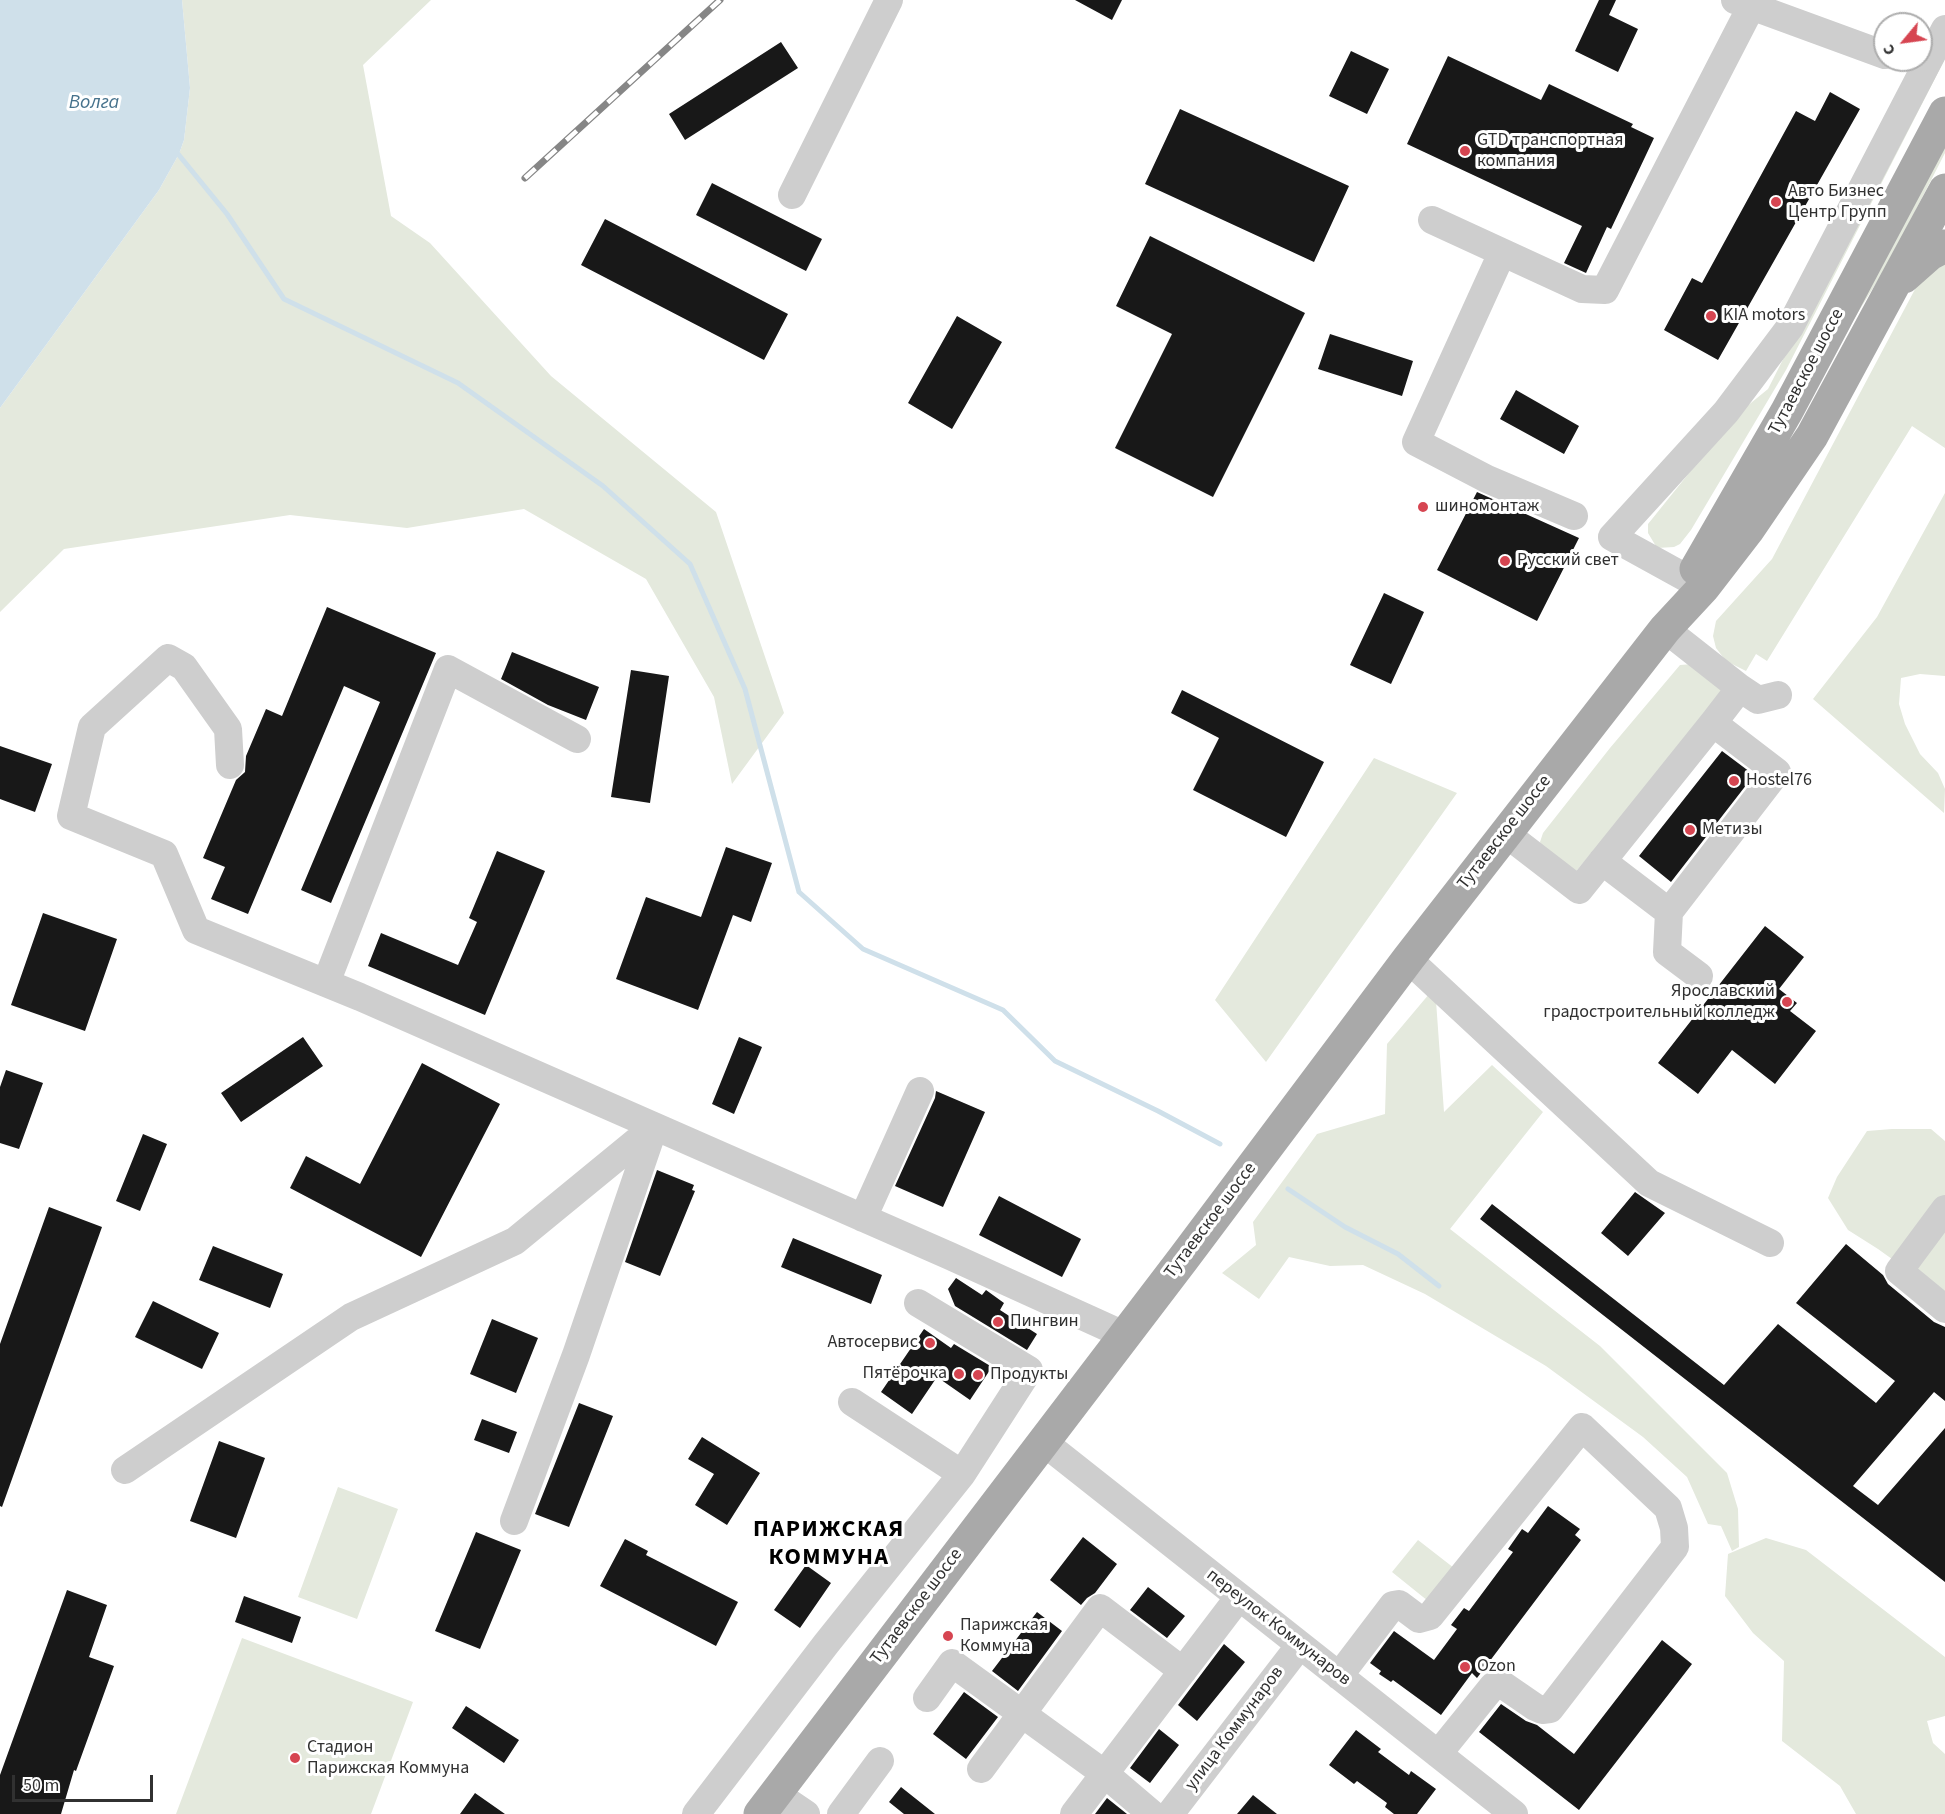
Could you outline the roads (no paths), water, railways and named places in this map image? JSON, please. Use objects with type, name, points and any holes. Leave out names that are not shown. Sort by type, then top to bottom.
[{"type":"main road","name":"Тутаевское шоссе","points":[[768,1804],[1407,960],[1665,629],[1697,583],[1945,113]]},
{"type":"main road","name":"Тутаевское шоссе","points":[[1697,583],[1748,530],[1812,436],[1945,190]]},
{"type":"main road","points":[[1894,286],[1930,254],[1945,246]]},
{"type":"street","points":[[792,195],[889,0]]},
{"type":"street","points":[[1432,220],[1582,289],[1605,291],[1742,3],[1873,51]]},
{"type":"street","points":[[1933,42],[1945,29]]},
{"type":"street","points":[[1697,583],[1612,537],[1726,412],[1790,327],[1909,72]]},
{"type":"street","points":[[1502,253],[1416,442],[1497,483],[1574,516]]},
{"type":"street","points":[[1665,629],[1758,700],[1778,695]]},
{"type":"street","points":[[230,765],[228,729],[184,667],[168,658],[92,727],[71,816],[164,854],[196,930],[360,997],[1124,1335]]},
{"type":"street","points":[[326,983],[448,669],[577,739]]},
{"type":"street","points":[[1505,833],[1579,890],[1740,688]]},
{"type":"street","points":[[1699,976],[1667,952],[1669,912],[1777,772],[1713,723]]},
{"type":"street","points":[[1602,861],[1669,912]]},
{"type":"street","points":[[1407,960],[1649,1183],[1770,1243]]},
{"type":"street","points":[[863,1218],[920,1091]]},
{"type":"street","points":[[125,1470],[351,1317],[515,1241],[654,1126]]},
{"type":"street","points":[[514,1521],[576,1354],[654,1126]]},
{"type":"street","points":[[1945,1209],[1899,1271],[1945,1309]]},
{"type":"street","points":[[696,1814],[826,1644],[962,1474],[1029,1370],[918,1303]]},
{"type":"street","points":[[852,1402],[962,1474]]},
{"type":"street","points":[[1339,1676],[1394,1605],[1399,1605],[1419,1618],[1430,1616],[1582,1427],[1668,1508],[1674,1528],[1675,1547],[1550,1709],[1542,1710],[1535,1707],[1503,1685],[1493,1686],[1438,1754]]},
{"type":"street","name":"переулок Коммунаров","points":[[1042,1441],[1514,1814]]},
{"type":"street","points":[[1074,1814],[1239,1597]]},
{"type":"street","points":[[981,1769],[1101,1608],[1183,1671]]},
{"type":"street","name":"улица Коммунаров","points":[[1170,1814],[1300,1645]]},
{"type":"street","points":[[927,1698],[952,1663],[1105,1773],[1152,1814]]},
{"type":"street","points":[[841,1814],[880,1761]]},
{"type":"street","points":[[768,1804],[806,1814]]},
{"type":"water","name":"Волга","points":[[0,0],[182,0],[190,88],[184,140],[159,190],[0,408]]},
{"type":"waterway","points":[[174,149],[227,214],[284,299],[458,383],[603,486],[690,564],[745,689],[799,892],[863,949],[1003,1010],[1055,1061],[1220,1144]]},
{"type":"waterway","points":[[1288,1189],[1345,1227],[1398,1254],[1439,1286]]},
{"type":"railway","points":[[525,178],[720,0]]},
{"type":"place","name":"GTD транспортная компания","points":[[1465,151]]},
{"type":"place","name":"Авто Бизнес Центр Групп","points":[[1776,202]]},
{"type":"place","name":"KIA motors","points":[[1711,316]]},
{"type":"place","name":"шиномонтаж","points":[[1423,507]]},
{"type":"place","name":"Русский свет","points":[[1505,561]]},
{"type":"place","name":"Hostel76","points":[[1734,781]]},
{"type":"place","name":"Метизы","points":[[1690,830]]},
{"type":"place","name":"Ярославский градостроительный колледж","points":[[1787,1002]]},
{"type":"place","name":"Пингвин","points":[[998,1322]]},
{"type":"place","name":"Автосервис","points":[[930,1343]]},
{"type":"place","name":"Пятёрочка","points":[[959,1374]]},
{"type":"place","name":"Продукты","points":[[978,1375]]},
{"type":"place","name":"Парижская Коммуна","points":[[948,1636]]},
{"type":"place","name":"Ozon","points":[[1465,1667]]},
{"type":"place","name":"Стадион Парижская Коммуна","points":[[295,1758]]},
{"type":"district","name":"ПАРИЖСКАЯ КОММУНА","points":[[829,1545]]}]
